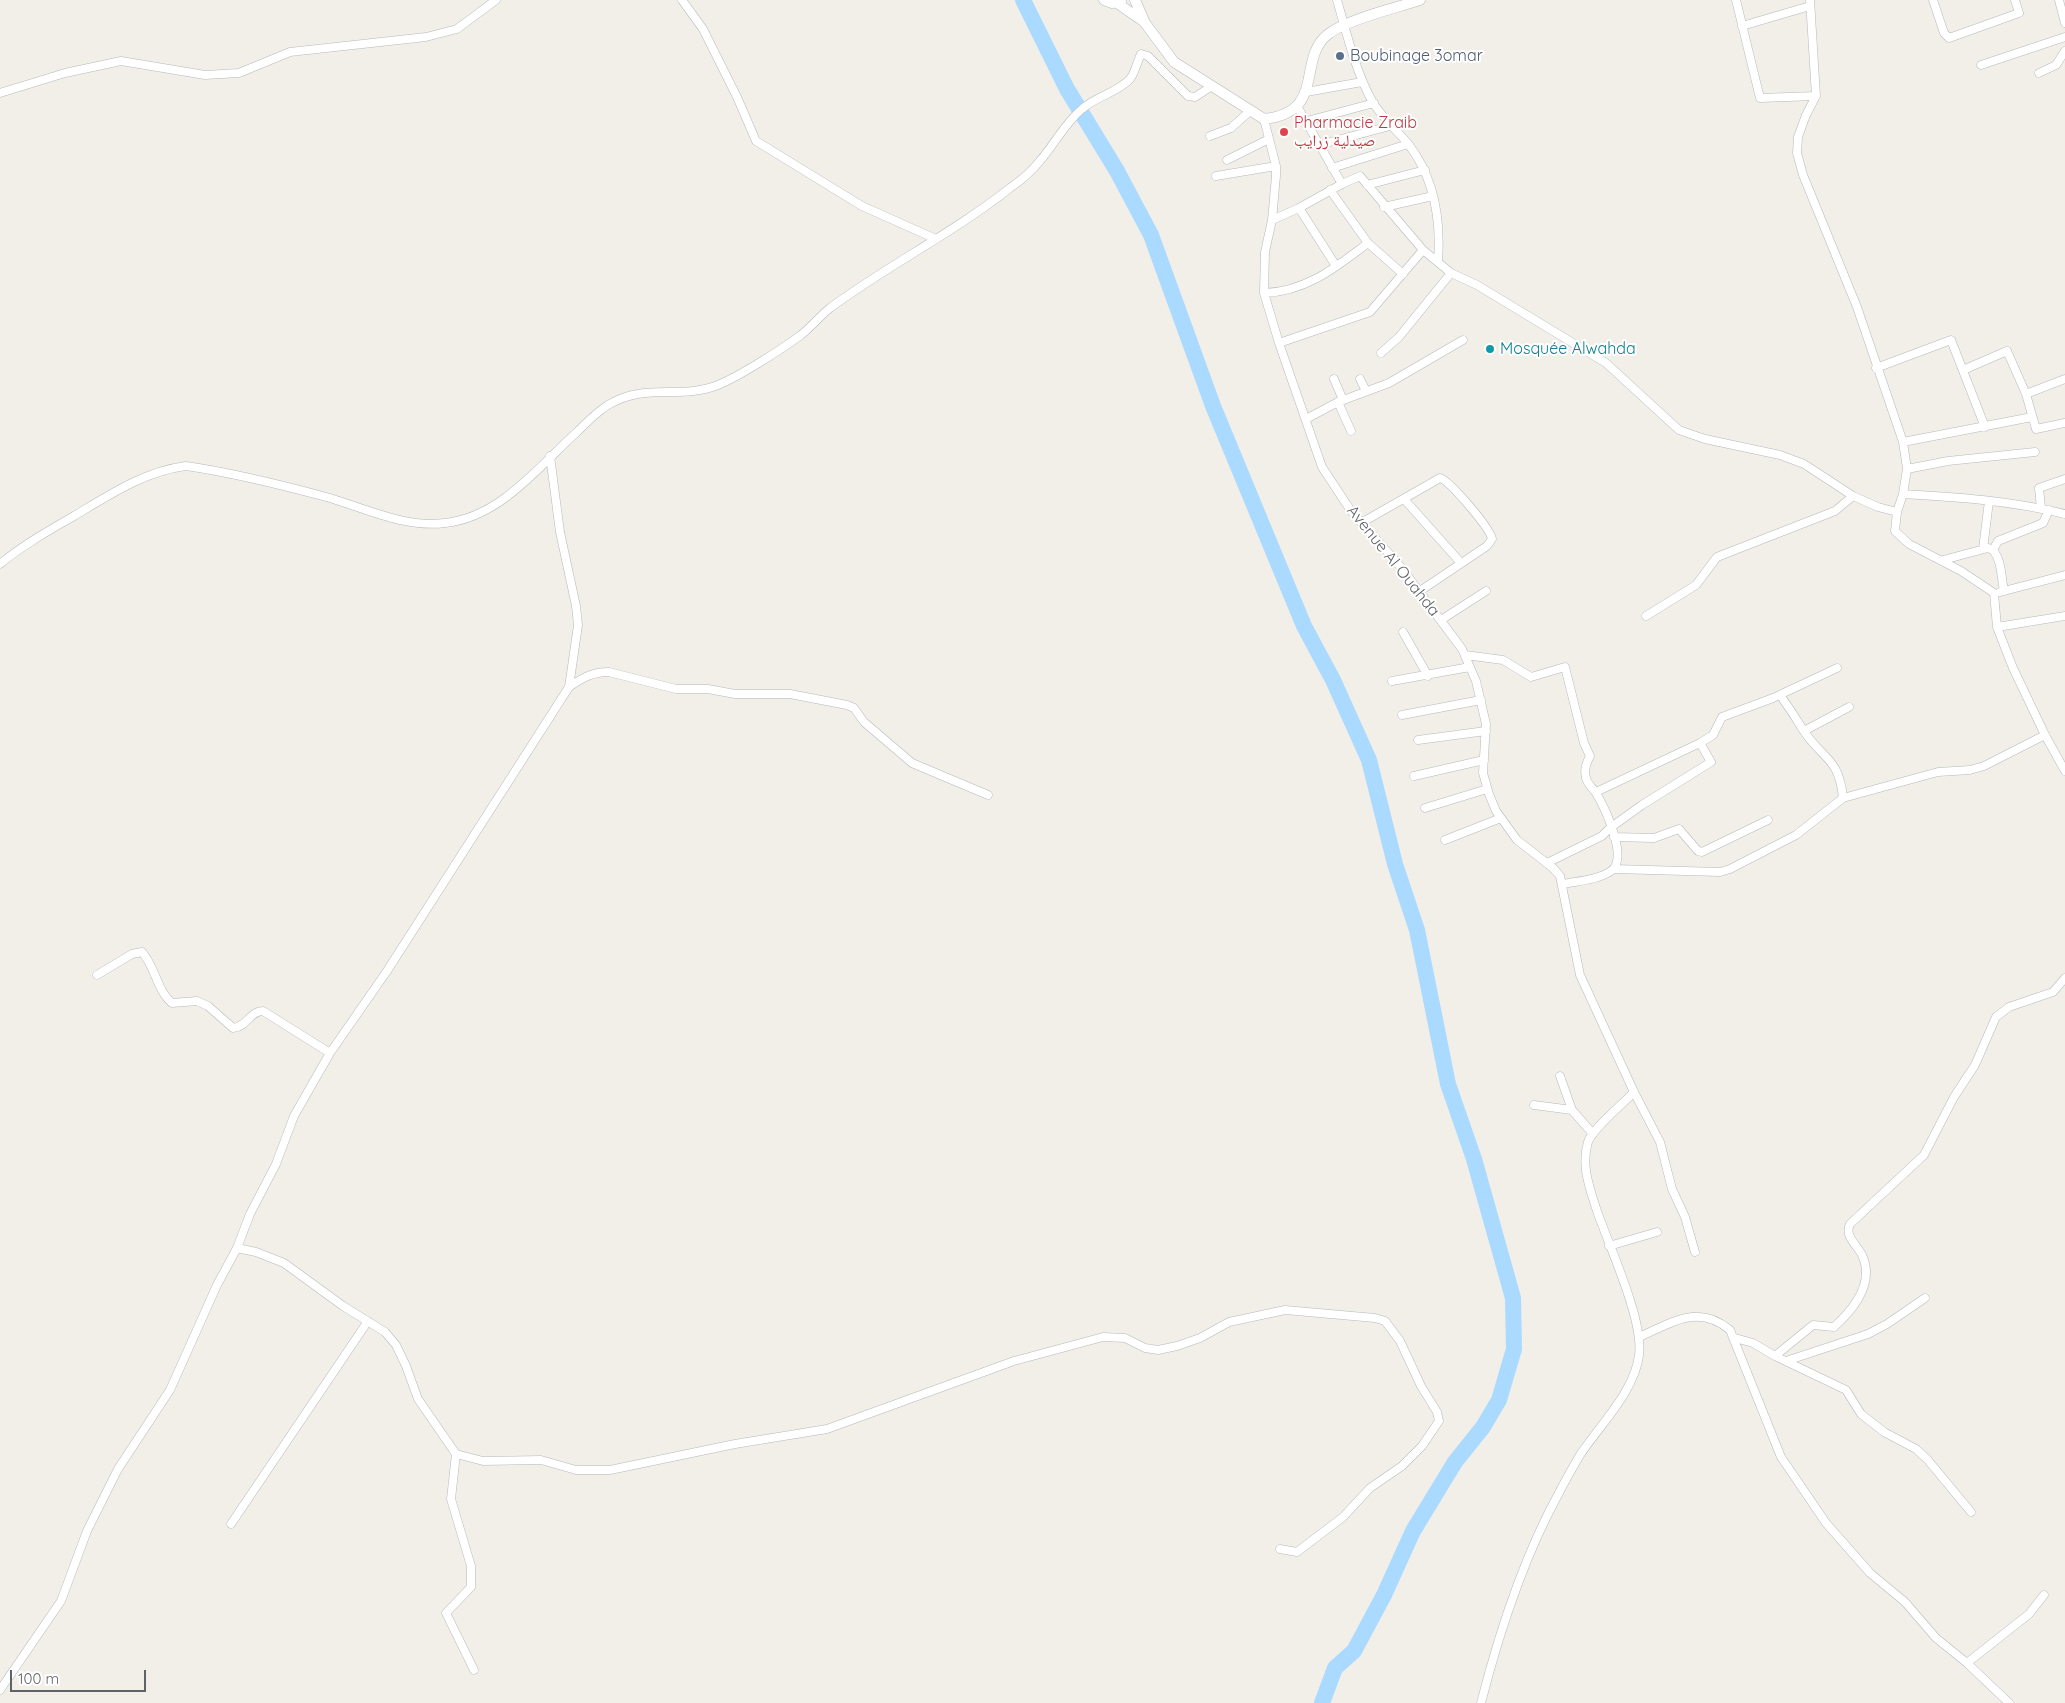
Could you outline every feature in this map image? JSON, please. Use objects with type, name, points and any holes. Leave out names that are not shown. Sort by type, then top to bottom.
[{"type":"street","points":[[0,93],[65,73],[121,61],[205,75],[239,73],[290,52],[426,37],[457,29],[496,0]]},
{"type":"street","points":[[682,0],[703,29],[737,97],[756,141],[862,206],[936,239]]},
{"type":"street","points":[[1104,0],[1120,2],[1145,23]]},
{"type":"street","points":[[1135,0],[1145,23],[1174,62],[1264,119],[1280,116],[1296,106],[1306,92],[1320,43],[1326,35],[1344,26],[1420,0]]},
{"type":"street","points":[[1337,0],[1362,82],[1390,126],[1408,144],[1425,170],[1433,196],[1440,232],[1438,261]]},
{"type":"street","points":[[1736,0],[1760,98],[1816,96]]},
{"type":"street","points":[[1933,0],[1944,33],[1949,38],[2018,13],[2015,0]]},
{"type":"street","points":[[2059,0],[2065,23]]},
{"type":"street","points":[[1742,26],[1810,3],[1816,96],[1798,137],[1797,153],[1803,175],[1857,307],[1876,368],[1903,442],[1906,469],[1904,494],[1897,512],[1895,529],[1900,538],[1980,582],[1994,593],[1997,628],[2045,735],[2065,771]]},
{"type":"street","points":[[1981,65],[2065,37]]},
{"type":"street","points":[[2039,73],[2056,65],[2065,52]]},
{"type":"street","points":[[0,564],[23,545],[132,483],[171,468],[186,466],[277,483],[388,516],[430,524],[448,523],[472,517],[492,507],[518,487],[596,414],[619,400],[634,393],[700,390],[731,378],[801,335],[829,310],[1010,188],[1037,165],[1080,110],[1095,99],[1121,87],[1132,78],[1141,54],[1148,56],[1188,96],[1195,97],[1212,86]]},
{"type":"street","points":[[1306,92],[1362,82]]},
{"type":"street","points":[[1307,121],[1374,103]]},
{"type":"street","points":[[1296,106],[1307,121],[1342,184]]},
{"type":"street","points":[[1210,136],[1231,128],[1250,111]]},
{"type":"street","name":"Avenue Al Ouahda","points":[[1264,119],[1276,166],[1272,220],[1265,252],[1264,293],[1279,343],[1322,467],[1361,523],[1420,591],[1465,655],[1481,700],[1486,731],[1483,773],[1487,789],[1501,818],[1517,840],[1547,863],[1560,876],[1580,975],[1662,1148],[1668,1174],[1688,1224],[1695,1252]]},
{"type":"street","points":[[1319,145],[1390,126]]},
{"type":"street","points":[[1227,160],[1269,139]]},
{"type":"street","points":[[1332,168],[1408,144]]},
{"type":"street","points":[[1216,176],[1276,166]]},
{"type":"street","points":[[1367,186],[1425,170]]},
{"type":"street","points":[[1272,220],[1360,176],[1384,207],[1423,250],[1451,273],[1477,285],[1606,363],[1679,430],[1698,437],[1780,454],[1804,464],[1852,496],[1897,512]]},
{"type":"street","points":[[1330,190],[1368,243],[1402,274]]},
{"type":"street","points":[[1384,207],[1433,196]]},
{"type":"street","points":[[1299,208],[1336,266]]},
{"type":"street","points":[[1264,293],[1285,292],[1316,280],[1368,243]]},
{"type":"street","points":[[1279,343],[1370,312],[1423,250]]},
{"type":"street","points":[[1381,353],[1399,337],[1451,273]]},
{"type":"street","points":[[1306,419],[1340,401],[1389,383],[1463,340]]},
{"type":"street","points":[[1876,368],[1951,340],[1985,427]]},
{"type":"street","points":[[1963,370],[2007,351],[2026,394],[2036,429],[2065,422]]},
{"type":"street","points":[[1334,379],[1351,431]]},
{"type":"street","points":[[1360,379],[1366,392]]},
{"type":"street","points":[[2026,394],[2065,379]]},
{"type":"street","points":[[1903,442],[2032,417]]},
{"type":"street","points":[[1906,469],[1948,461],[2035,452]]},
{"type":"street","points":[[550,456],[560,532],[576,606],[578,625],[569,687]]},
{"type":"street","points":[[1361,523],[1435,479],[1443,479],[1448,484],[1492,535],[1492,539],[1487,546],[1420,591]]},
{"type":"street","points":[[2041,508],[2039,488],[2065,479]]},
{"type":"street","points":[[1904,494],[1989,501],[2041,508],[2065,514]]},
{"type":"street","points":[[1646,616],[1696,585],[1717,557],[1835,511],[1852,496]]},
{"type":"street","points":[[1404,499],[1461,563]]},
{"type":"street","points":[[1983,549],[1989,501]]},
{"type":"street","points":[[1993,550],[1998,541],[2042,523],[2049,510]]},
{"type":"street","points":[[1942,560],[1983,549],[1993,550]]},
{"type":"street","points":[[1993,550],[2000,562],[1999,572],[2004,591]]},
{"type":"street","points":[[1994,593],[2065,575]]},
{"type":"street","points":[[1440,620],[1486,591]]},
{"type":"street","points":[[1997,628],[2065,616]]},
{"type":"street","points":[[1403,632],[1428,676]]},
{"type":"street","points":[[1465,655],[1503,660],[1531,677],[1542,676],[1565,668],[1584,743],[1590,756],[1585,766],[1586,780],[1596,792],[1618,850],[1617,864],[1614,869]]},
{"type":"street","points":[[1392,681],[1470,667]]},
{"type":"street","points":[[1596,792],[1700,743],[1713,735],[1722,717],[1780,695],[1836,668]]},
{"type":"street","points":[[0,1690],[61,1602],[87,1531],[118,1469],[170,1390],[217,1285],[238,1248],[250,1214],[286,1142],[294,1116],[330,1053],[387,971],[569,687],[585,676],[598,672],[609,672],[676,689],[708,689],[735,694],[790,694],[847,705],[854,708],[864,722],[912,763],[988,794]]},
{"type":"street","points":[[1780,695],[1804,731],[1838,772],[1843,798]]},
{"type":"street","points":[[1402,715],[1481,700]]},
{"type":"street","points":[[1804,731],[1849,707]]},
{"type":"street","points":[[1418,740],[1486,731]]},
{"type":"street","points":[[1563,884],[1603,874],[1614,869],[1720,872],[1730,869],[1796,835],[1843,798],[1938,772],[1970,770],[1984,766],[2045,735]]},
{"type":"street","points":[[1547,863],[1602,836],[1610,828],[1711,762],[1700,743]]},
{"type":"street","points":[[1414,776],[1484,760]]},
{"type":"street","points":[[1425,808],[1487,789]]},
{"type":"street","points":[[1445,840],[1501,818]]},
{"type":"street","points":[[1614,837],[1654,838],[1670,830],[1679,829],[1698,851],[1702,852],[1768,820]]},
{"type":"street","points":[[97,975],[132,954],[142,952],[150,960],[164,992],[172,1003],[197,1001],[202,1003],[233,1028],[244,1025],[252,1015],[263,1011],[330,1053]]},
{"type":"street","points":[[1774,1356],[1813,1325],[1834,1327],[1845,1317],[1861,1294],[1866,1283],[1866,1268],[1862,1256],[1850,1236],[1848,1228],[1850,1224],[1924,1155],[1941,1121],[1975,1065],[1996,1017],[2009,1007],[2053,992],[2065,978]]},
{"type":"street","points":[[1560,1076],[1572,1110],[1593,1134]]},
{"type":"street","points":[[1481,1703],[1504,1624],[1536,1543],[1559,1493],[1580,1455],[1627,1388],[1640,1356],[1639,1337],[1629,1298],[1587,1183],[1586,1166],[1588,1141],[1634,1092]]},
{"type":"street","points":[[1534,1105],[1572,1110]]},
{"type":"street","points":[[1609,1246],[1657,1232]]},
{"type":"street","points":[[238,1248],[284,1262],[385,1332],[396,1345],[418,1399],[436,1428],[456,1454],[483,1461],[541,1460],[576,1470],[610,1470],[735,1444],[828,1429],[1014,1361],[1103,1337],[1125,1338],[1145,1348],[1158,1350],[1200,1338],[1229,1322],[1285,1310],[1375,1318],[1385,1322],[1400,1341],[1421,1386],[1437,1412],[1439,1421],[1422,1446],[1402,1466],[1370,1488],[1344,1516],[1297,1552],[1280,1549]]},
{"type":"street","points":[[1786,1362],[1868,1334],[1887,1324],[1925,1298]]},
{"type":"street","points":[[1639,1337],[1696,1316],[1713,1318],[1730,1330],[1771,1436],[1781,1457],[1811,1503],[1870,1573],[1905,1602],[1936,1638],[1967,1663],[2009,1703]]},
{"type":"street","points":[[231,1524],[368,1321]]},
{"type":"street","points":[[1734,1338],[1753,1343],[1774,1356],[1846,1390],[1862,1414],[1884,1432],[1902,1440],[1927,1459],[1971,1512]]},
{"type":"street","points":[[456,1454],[451,1499],[471,1566],[471,1587],[446,1613],[474,1670]]},
{"type":"street","points":[[1967,1663],[2029,1614],[2044,1595]]},
{"type":"waterway","points":[[1023,0],[1067,89],[1117,171],[1151,235],[1213,406],[1304,626],[1333,680],[1369,760],[1395,864],[1417,930],[1448,1084],[1474,1159],[1513,1298],[1514,1349],[1499,1400],[1483,1427],[1455,1462],[1413,1531],[1384,1595],[1354,1651],[1335,1668],[1322,1703]]},
{"type":"place","name":"Boubinage 3omar","points":[[1340,56]]},
{"type":"place","name":"Pharmacie Zraib صيدلية زرايب","points":[[1284,132]]},
{"type":"place","name":"Mosquée Alwahda","points":[[1490,349]]}]
